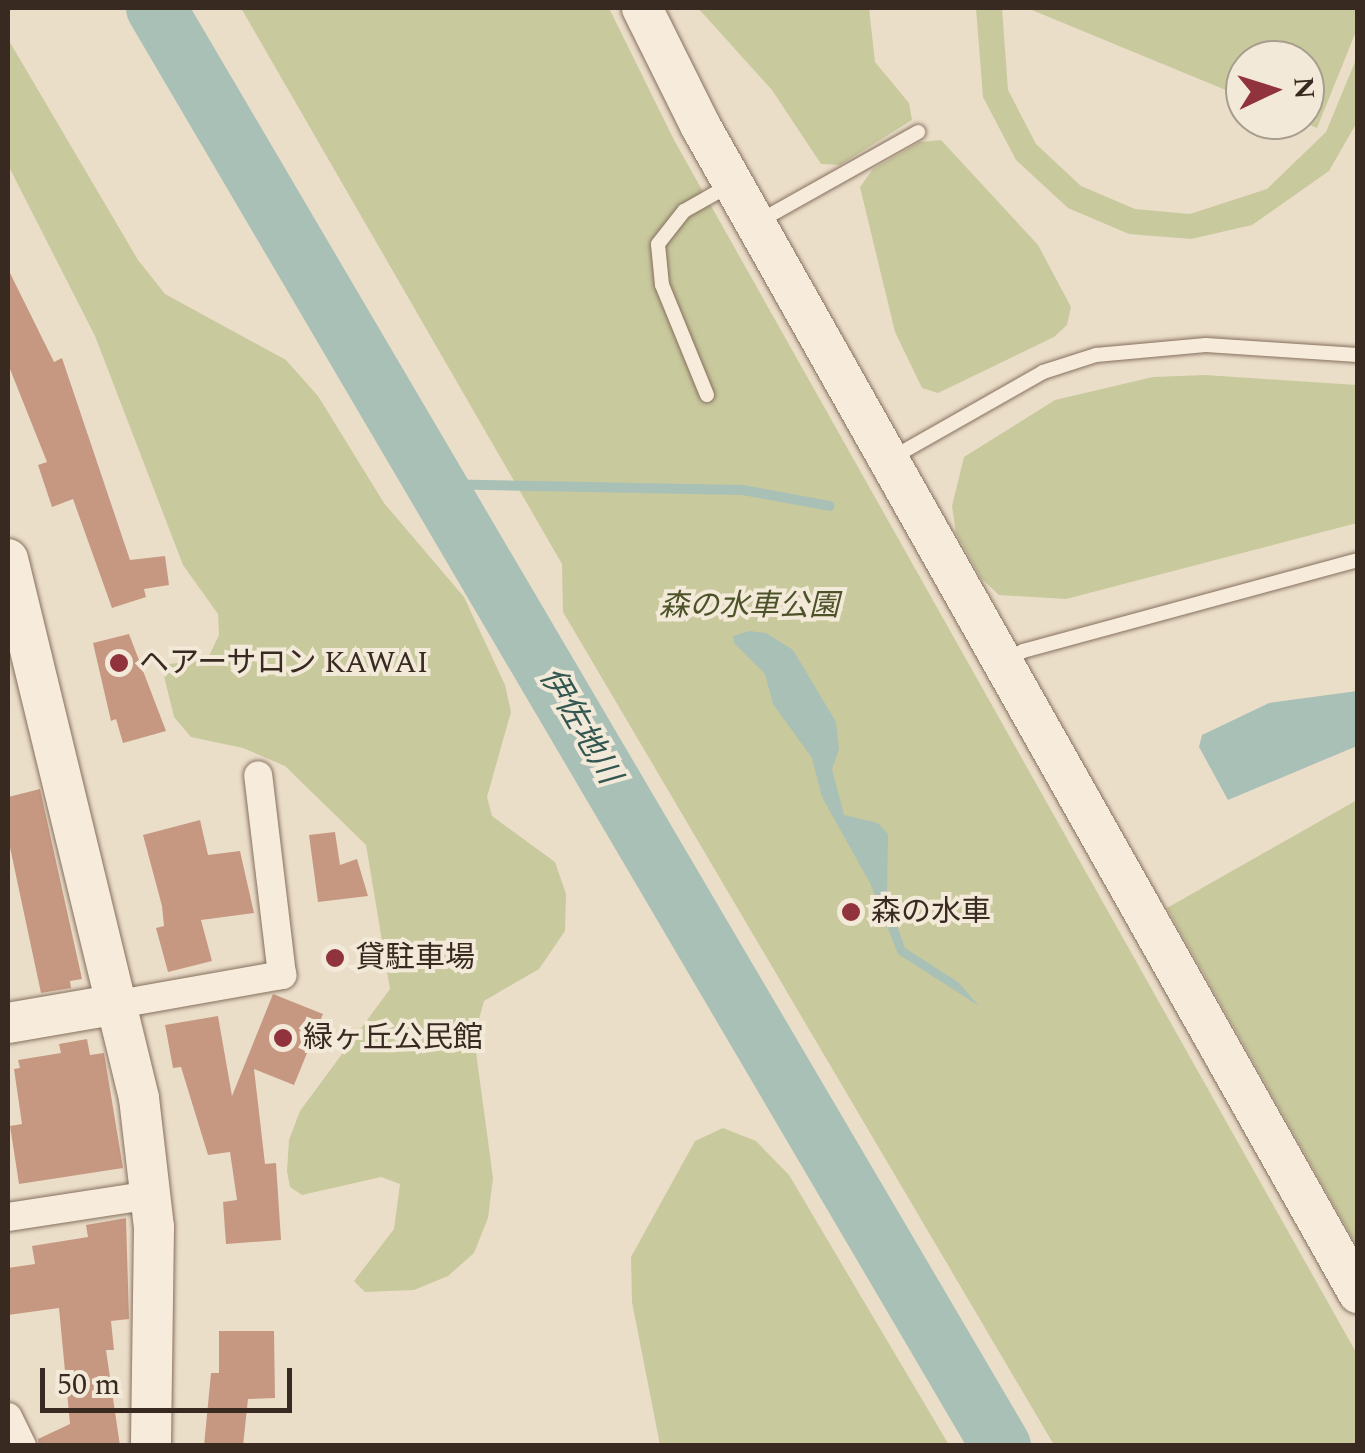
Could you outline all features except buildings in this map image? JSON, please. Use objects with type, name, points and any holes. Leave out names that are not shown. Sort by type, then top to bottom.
[{"type":"street","points":[[642,8],[733,183],[1358,1293]]},
{"type":"street","points":[[8,558],[118,1004],[151,1194],[156,1307],[151,1446]]},
{"type":"street","points":[[8,1023],[282,975],[258,776]]},
{"type":"street","points":[[8,1216],[151,1194]]},
{"type":"street","points":[[8,1417],[22,1446]]},
{"type":"lane","points":[[756,224],[918,132]]},
{"type":"lane","points":[[707,395],[662,285],[658,244],[684,211],[733,183]]},
{"type":"lane","points":[[889,460],[1043,372],[1096,356],[1206,345],[1358,355]]},
{"type":"lane","points":[[1003,663],[1023,651],[1358,560]]},
{"type":"green space","name":"森の水車公園","points":[[241,8],[609,8],[674,140],[1357,1354],[1357,1445],[1054,1445],[563,612],[562,564]]},
{"type":"green space","points":[[698,8],[869,8],[875,62],[909,103],[912,120],[840,165],[821,164],[772,90]]},
{"type":"green space","points":[[976,8],[1002,8],[1008,90],[1036,144],[1081,186],[1135,209],[1190,214],[1267,189],[1318,140],[1325,140],[1357,57],[1357,122],[1329,171],[1252,225],[1191,239],[1129,234],[1068,208],[1016,160],[983,97]]},
{"type":"green space","points":[[1027,8],[1357,8],[1357,29],[1325,108],[1325,40],[1225,40],[1225,90]]},
{"type":"green space","points":[[8,39],[138,260],[165,294],[286,360],[318,396],[384,503],[464,597],[505,685],[511,712],[487,797],[492,816],[555,862],[566,894],[565,931],[539,969],[484,1001],[474,1037],[493,1178],[488,1218],[474,1253],[448,1276],[414,1290],[365,1292],[354,1281],[394,1229],[400,1184],[381,1177],[302,1195],[290,1187],[287,1171],[289,1140],[300,1111],[390,989],[366,845],[285,766],[243,748],[191,737],[174,717],[163,672],[168,664],[207,660],[219,635],[218,614],[183,565],[95,336],[8,165]]},
{"type":"green space","points":[[941,140],[1038,245],[1071,307],[1067,325],[1054,337],[938,393],[922,388],[895,332],[860,187],[873,169],[920,142]]},
{"type":"green space","points":[[1205,375],[1357,385],[1357,523],[1066,599],[999,595],[981,578],[956,533],[952,506],[964,457],[1055,400],[1153,377]]},
{"type":"green space","points":[[1357,800],[1357,1246],[1167,908]]},
{"type":"green space","points":[[723,1128],[756,1141],[789,1175],[949,1445],[660,1445],[632,1302],[631,1257],[695,1141]]},
{"type":"shaded area","points":[[749,631],[766,633],[793,650],[836,722],[839,749],[832,769],[844,815],[878,823],[888,834],[887,897],[905,948],[958,982],[979,1006],[898,954],[871,885],[822,797],[812,758],[773,704],[765,674],[734,643],[733,636]]},
{"type":"shaded area","points":[[1357,691],[1357,746],[1228,800],[1199,747],[1202,735],[1269,703]]},
{"type":"waterway","name":"伊佐地川","points":[[156,8],[1001,1446]]},
{"type":"waterway","points":[[436,484],[743,490],[830,506]]},
{"type":"place","name":"ヘアーサロン KAWAI","points":[[119,663]]},
{"type":"place","name":"森の水車","points":[[851,912]]},
{"type":"place","name":"貸駐車場","points":[[335,958]]},
{"type":"place","name":"緑ヶ丘公民館","points":[[283,1038]]}]
